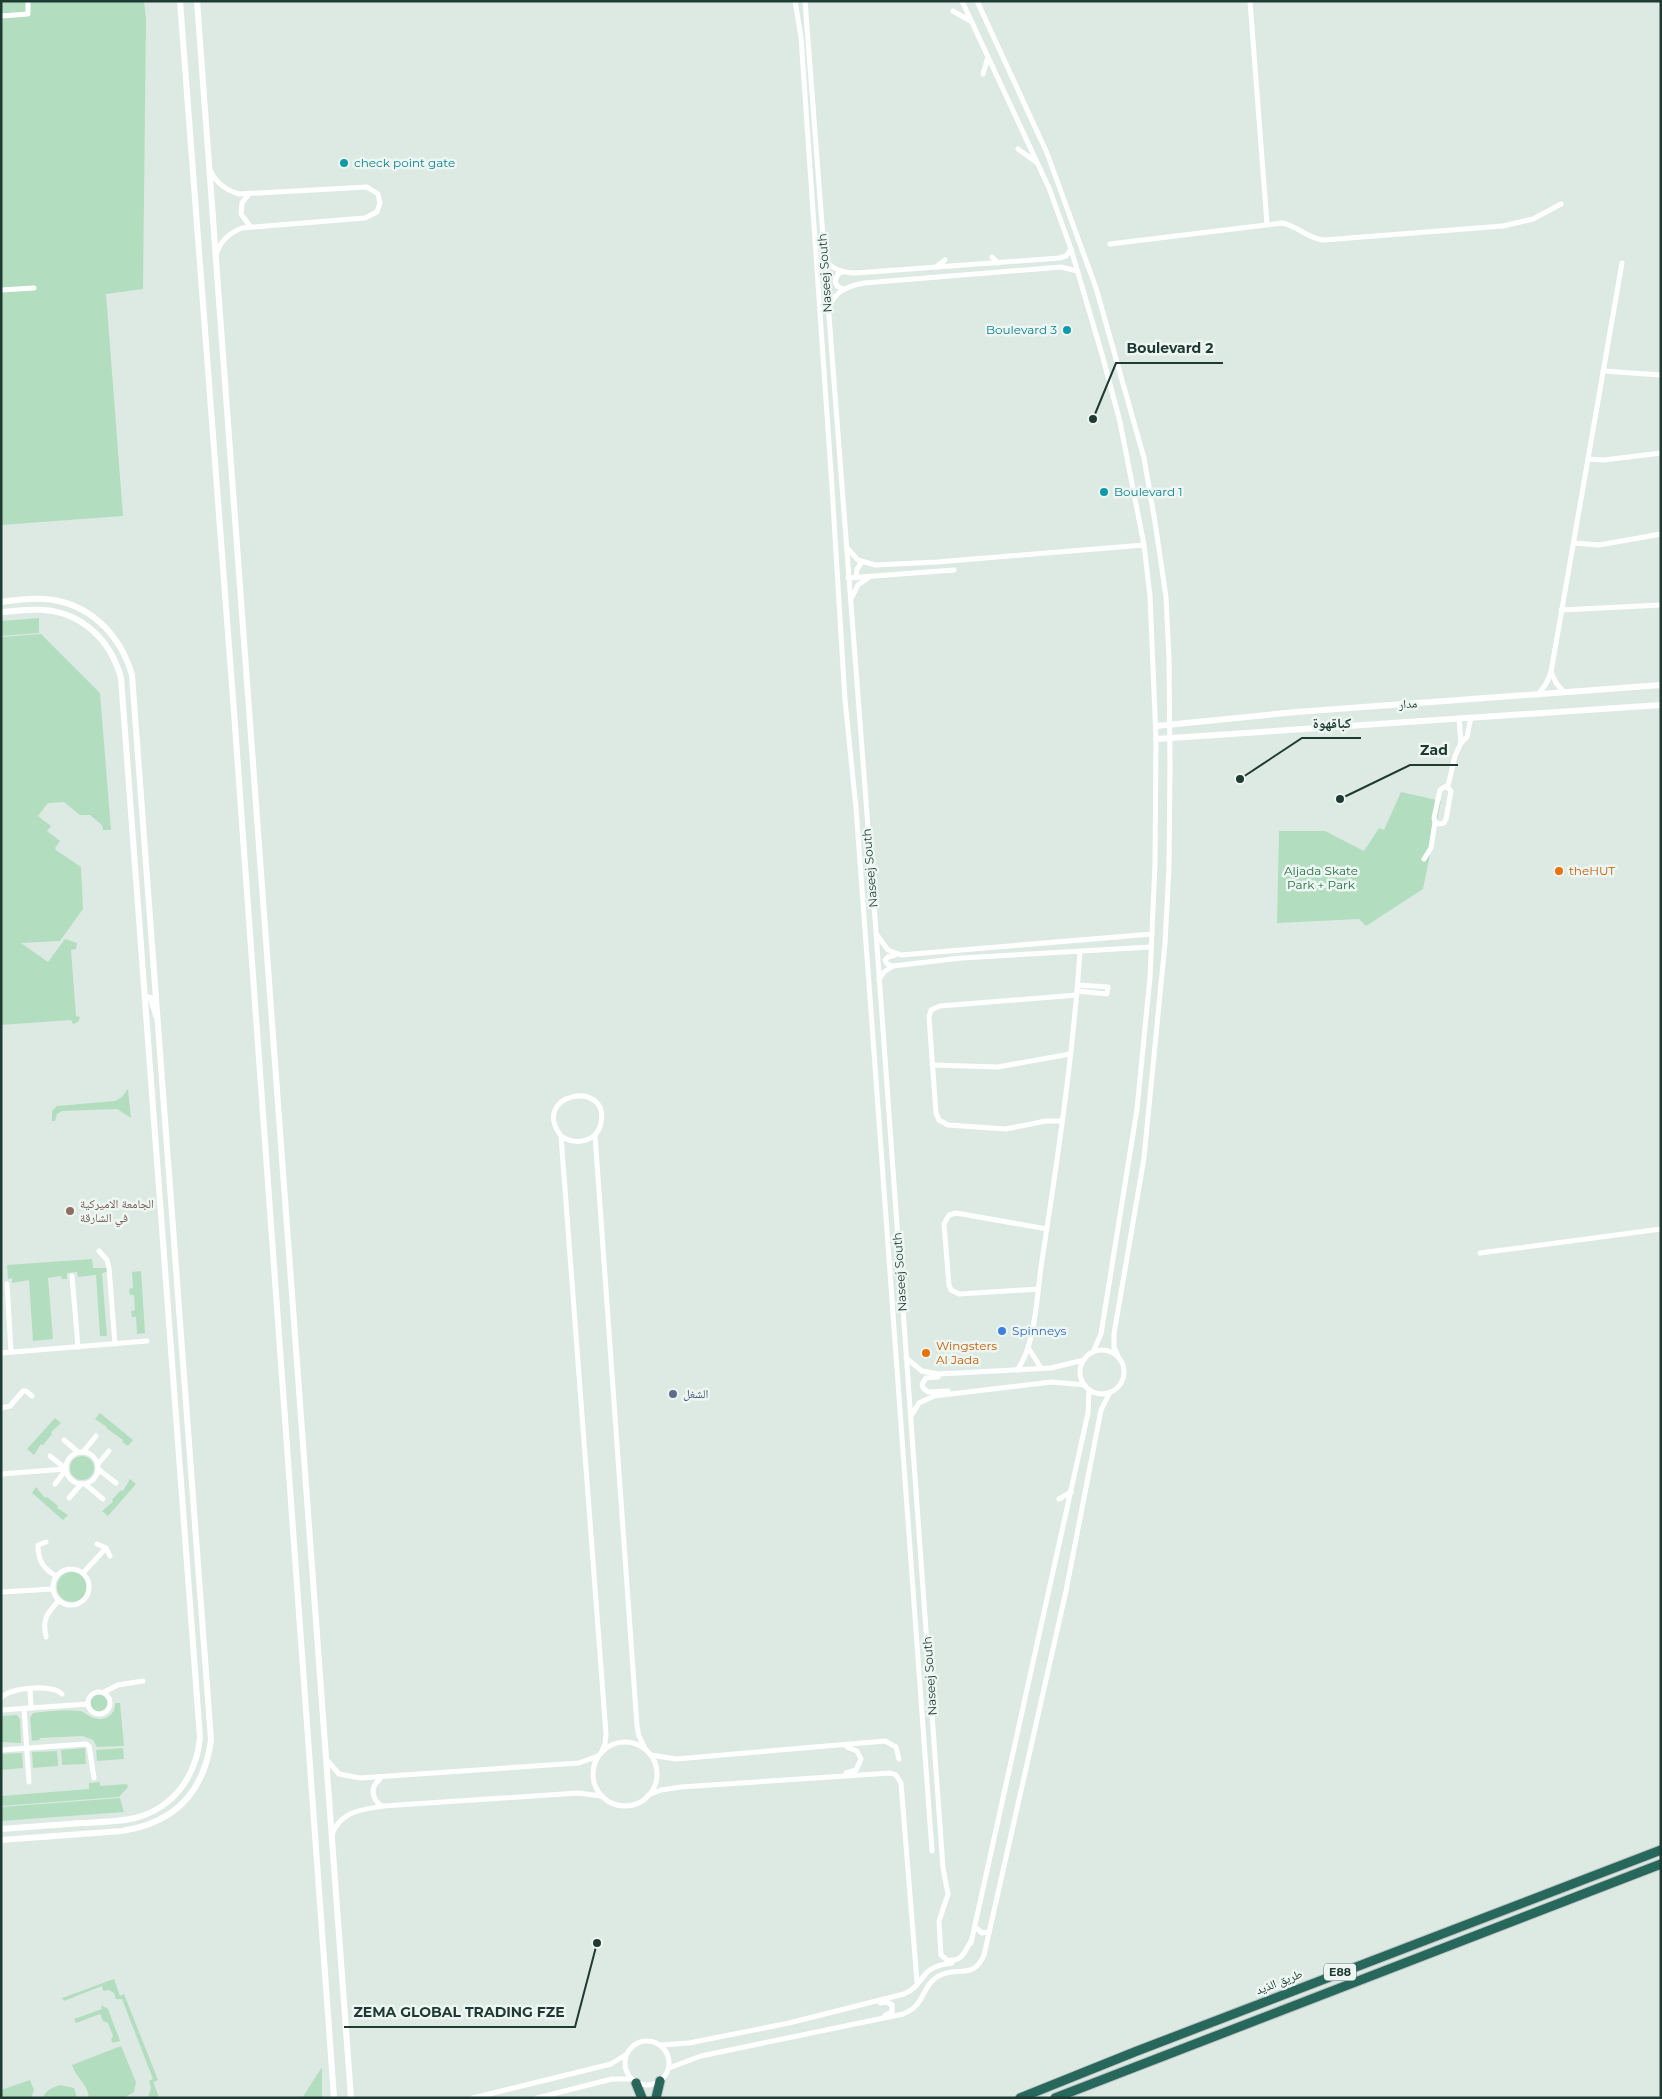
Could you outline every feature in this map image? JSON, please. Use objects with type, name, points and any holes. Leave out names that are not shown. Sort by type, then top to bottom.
[{"type":"highway","name":"طريق الذيد","points":[[1020,2098],[1146,2047],[1661,1850]]},
{"type":"highway","name":"E88","points":[[1055,2098],[1661,1864]]},
{"type":"highway","points":[[634,2081],[642,2098]]},
{"type":"highway","points":[[656,2098],[660,2081]]},
{"type":"street","points":[[1,16],[28,14],[28,1]]},
{"type":"street","points":[[180,1],[234,712],[334,2098]]},
{"type":"street","points":[[196,1],[351,2098]]},
{"type":"street","points":[[795,1],[802,46],[845,700],[856,817],[932,1851]]},
{"type":"street","name":"Naseej South","points":[[805,1],[876,932],[910,1419],[944,1868],[948,1890],[947,1899],[939,1921],[941,1955],[949,1961],[958,1959],[966,1953],[971,1941]]},
{"type":"street","points":[[957,1393],[948,1391],[928,1392],[923,1388],[922,1384],[926,1378],[948,1374],[1064,1366],[1084,1360],[1093,1352],[1100,1339],[1137,1109],[1152,934],[1155,864],[1156,739],[1152,624],[1144,545],[1117,413],[1071,249],[1048,188],[962,1]]},
{"type":"street","points":[[538,2098],[612,2079],[651,2085],[660,2081],[669,2068],[701,2056],[868,2022],[910,2011],[919,2003],[934,1979],[950,1973],[976,1968],[984,1955],[1066,1591],[1102,1405],[1110,1392],[1119,1386],[1124,1376],[1123,1365],[1113,1339],[1144,1158],[1165,953],[1169,868],[1169,726],[1166,597],[1153,508],[1139,438],[1101,303],[1047,153],[976,1]]},
{"type":"street","points":[[1250,1],[1267,224]]},
{"type":"street","points":[[953,11],[972,22]]},
{"type":"street","points":[[983,74],[988,56]]},
{"type":"street","points":[[1018,150],[1037,163]]},
{"type":"street","points":[[209,166],[215,179],[225,189],[239,194],[367,187],[375,191],[380,203],[374,215],[365,218],[250,226],[236,230],[226,237],[219,246],[216,258]]},
{"type":"street","points":[[248,195],[244,198],[241,208],[243,219],[250,226]]},
{"type":"street","points":[[1110,244],[1267,224],[1289,224],[1313,238],[1328,240],[1503,226],[1533,219],[1561,204]]},
{"type":"street","points":[[824,258],[831,266],[842,272],[852,273],[1064,257],[1071,249]]},
{"type":"street","points":[[992,257],[998,263]]},
{"type":"street","points":[[1064,257],[1067,261],[1064,267]]},
{"type":"street","points":[[935,268],[945,260]]},
{"type":"street","points":[[1538,694],[1547,682],[1550,672],[1622,263]]},
{"type":"street","points":[[828,310],[833,298],[843,289],[864,283],[1064,267],[1078,271]]},
{"type":"street","points":[[842,272],[838,274],[835,281],[838,288],[843,289]]},
{"type":"street","points":[[1,290],[34,288]]},
{"type":"street","points":[[1603,371],[1661,375]]},
{"type":"street","points":[[1588,459],[1604,460],[1661,453]]},
{"type":"street","points":[[1574,543],[1599,545],[1661,534]]},
{"type":"street","points":[[846,545],[850,554],[862,562],[875,565],[937,562],[1144,545]]},
{"type":"street","points":[[856,578],[857,569],[862,562]]},
{"type":"street","points":[[848,578],[954,570]]},
{"type":"street","points":[[850,602],[856,589],[869,577]]},
{"type":"street","points":[[1,602],[44,599],[65,603],[84,610],[106,627],[123,649],[134,689],[211,1740],[209,1757],[195,1789],[171,1814],[155,1823],[139,1828],[1,1840]]},
{"type":"street","points":[[1561,610],[1661,605]]},
{"type":"street","points":[[1,612],[44,610],[71,616],[89,627],[104,641],[118,664],[123,691],[200,1738],[197,1759],[189,1778],[181,1790],[160,1808],[134,1818],[1,1829]]},
{"type":"street","points":[[1550,672],[1564,692]]},
{"type":"street","name":"مدار","points":[[1156,726],[1296,712],[1661,685]]},
{"type":"street","name":"مدار","points":[[1156,739],[1661,705]]},
{"type":"street","points":[[1435,822],[1442,824],[1446,819],[1451,791],[1448,786],[1455,756],[1461,743],[1467,737],[1471,717]]},
{"type":"street","points":[[1459,718],[1461,743]]},
{"type":"street","points":[[1424,859],[1432,848],[1434,818],[1440,790],[1448,786]]},
{"type":"street","points":[[876,932],[884,947],[898,955]]},
{"type":"street","points":[[1151,947],[961,958],[893,966],[887,964],[886,959],[889,956],[898,955],[1152,934]]},
{"type":"street","points":[[1017,1370],[1029,1348],[1038,1289],[1062,1121],[1078,985],[1080,951]]},
{"type":"street","points":[[878,981],[884,972],[893,966]]},
{"type":"street","points":[[1062,1121],[1046,1121],[1006,1129],[946,1125],[939,1120],[936,1113],[929,1017],[932,1010],[937,1006],[1077,993],[1107,994],[1108,987],[1078,985]]},
{"type":"street","points":[[145,997],[151,998],[158,1019]]},
{"type":"street","points":[[932,1065],[998,1067],[1070,1054]]},
{"type":"street","points":[[601,1796],[595,1786],[592,1774],[599,1754],[605,1744],[606,1734],[561,1136],[554,1124],[556,1110],[564,1099],[576,1095],[588,1097],[594,1101],[600,1111],[601,1124],[595,1135],[637,1726],[639,1736],[646,1750]]},
{"type":"street","points":[[561,1136],[578,1142],[595,1135]]},
{"type":"street","points":[[1038,1289],[959,1294],[954,1292],[949,1285],[944,1224],[948,1215],[956,1213],[1047,1229]]},
{"type":"street","points":[[1480,1253],[1661,1229]]},
{"type":"street","points":[[99,1251],[109,1268],[115,1344]]},
{"type":"street","points":[[72,1276],[78,1347]]},
{"type":"street","points":[[6,1284],[11,1352]]},
{"type":"street","points":[[1,1353],[147,1341]]},
{"type":"street","points":[[1029,1348],[1041,1368]]},
{"type":"street","points":[[1093,1352],[1104,1350],[1118,1356]]},
{"type":"street","points":[[906,1358],[926,1372],[948,1374]]},
{"type":"street","points":[[473,2098],[611,2064],[627,2054],[632,2047],[640,2042],[649,2041],[660,2045],[689,2043],[789,2022],[904,1994],[916,1985],[923,1974],[934,1967],[964,1960],[968,1955],[975,1927],[1088,1413],[1087,1387],[1081,1371],[1084,1360]]},
{"type":"street","points":[[910,1419],[916,1407],[926,1398],[957,1393],[1052,1382],[1087,1387],[1099,1393],[1110,1392]]},
{"type":"street","points":[[1,1408],[10,1406],[23,1391],[32,1396]]},
{"type":"street","points":[[55,1484],[71,1458],[96,1436]]},
{"type":"street","points":[[64,1440],[80,1452],[90,1455],[98,1466],[116,1483]]},
{"type":"street","points":[[69,1498],[83,1484],[92,1479],[98,1466],[110,1451]]},
{"type":"street","points":[[50,1456],[72,1478],[103,1499]]},
{"type":"street","points":[[180,1464],[187,1473],[191,1472],[192,1468]]},
{"type":"street","points":[[1,1474],[65,1469]]},
{"type":"street","points":[[1059,1498],[1071,1492]]},
{"type":"street","points":[[46,1542],[38,1545],[39,1560],[44,1568],[56,1576]]},
{"type":"street","points":[[97,1544],[106,1548],[110,1556]]},
{"type":"street","points":[[84,1572],[106,1548]]},
{"type":"street","points":[[69,1568],[84,1572],[90,1587],[87,1597],[78,1604],[73,1605],[59,1600],[53,1588],[56,1576],[69,1568]]},
{"type":"street","points":[[1,1592],[53,1588]]},
{"type":"street","points":[[46,1637],[44,1626],[46,1618],[59,1600]]},
{"type":"street","points":[[88,1704],[92,1695],[98,1692],[104,1692],[116,1685],[143,1681]]},
{"type":"street","points":[[1,1698],[10,1692],[30,1690],[53,1689],[62,1694]]},
{"type":"street","points":[[30,1690],[31,1708]]},
{"type":"street","points":[[88,1704],[94,1713],[106,1712],[111,1702],[109,1696],[104,1692]]},
{"type":"street","points":[[1,1710],[88,1704]]},
{"type":"street","points":[[24,1708],[29,1782]]},
{"type":"street","points":[[326,1758],[334,1769],[346,1776],[381,1778],[579,1763],[619,1742],[634,1743],[646,1750],[651,1755],[656,1766],[656,1779],[648,1795],[640,1802],[627,1806],[614,1804],[601,1796],[578,1793],[383,1806],[357,1811],[346,1816],[337,1824],[332,1835]]},
{"type":"street","points":[[651,1755],[676,1758],[887,1742],[896,1747],[899,1758]]},
{"type":"street","points":[[1,1750],[86,1744],[89,1746],[91,1753],[94,1778]]},
{"type":"street","points":[[832,1746],[852,1748],[859,1754],[861,1759],[860,1765],[853,1772],[832,1777]]},
{"type":"street","points":[[648,1795],[674,1787],[892,1773],[900,1781],[916,1985]]},
{"type":"street","points":[[381,1778],[375,1784],[373,1791],[374,1799],[383,1806]]},
{"type":"street","points":[[975,1927],[982,1933],[989,1932]]},
{"type":"street","points":[[866,2004],[887,2002],[893,2007],[890,2014],[868,2022]]},
{"type":"street","points":[[660,2045],[668,2055],[669,2068]]},
{"type":"street","points":[[627,2054],[626,2070],[634,2081]]},
{"type":"green space","points":[[1,1],[144,1],[146,19],[143,289],[106,294],[123,516],[1,525]]},
{"type":"green space","points":[[39,618],[39,633],[1,636],[1,621]]},
{"type":"green space","points":[[41,634],[100,693],[111,830],[103,830],[102,825],[90,815],[80,815],[64,802],[48,803],[38,816],[51,826],[47,831],[60,841],[55,848],[56,850],[81,867],[83,909],[60,941],[21,943],[48,962],[65,939],[77,943],[76,949],[71,950],[76,1016],[80,1017],[78,1022],[73,1024],[71,1020],[1,1025],[1,637]]},
{"type":"green space","name":"Aljada Skate Park + Park","points":[[1401,792],[1441,801],[1423,889],[1366,926],[1359,919],[1277,923],[1279,831],[1325,831],[1364,851],[1379,828],[1384,830]]},
{"type":"green space","points":[[128,1089],[131,1118],[117,1109],[62,1111],[57,1114],[55,1121],[52,1121],[52,1111],[57,1106],[115,1101],[122,1097]]},
{"type":"green space","points":[[92,1259],[93,1268],[108,1268],[107,1272],[102,1273],[107,1336],[100,1336],[96,1275],[78,1277],[77,1272],[67,1273],[67,1279],[62,1279],[61,1276],[48,1278],[53,1339],[33,1341],[29,1280],[12,1283],[12,1278],[8,1279],[7,1265]]},
{"type":"green space","points":[[141,1271],[145,1333],[137,1334],[136,1317],[132,1317],[131,1311],[135,1310],[134,1295],[130,1295],[129,1289],[133,1288],[132,1272]]},
{"type":"green space","points":[[100,1413],[133,1440],[128,1446],[95,1419]]},
{"type":"green space","points":[[55,1418],[61,1423],[51,1432],[52,1434],[43,1445],[41,1444],[34,1455],[27,1449]]},
{"type":"green space","points":[[82,1456],[91,1459],[94,1468],[91,1477],[82,1480],[73,1477],[70,1468],[73,1459]]},
{"type":"green space","points":[[130,1479],[136,1484],[108,1516],[102,1511],[113,1502],[112,1500],[121,1490],[123,1491]]},
{"type":"green space","points":[[36,1487],[45,1498],[47,1497],[58,1506],[57,1508],[68,1515],[63,1520],[32,1493]]},
{"type":"green space","points":[[72,1572],[83,1576],[87,1587],[83,1598],[72,1602],[61,1598],[57,1587],[61,1576]]},
{"type":"green space","points":[[99,1694],[105,1697],[108,1703],[105,1709],[99,1712],[93,1709],[90,1703],[93,1697]]},
{"type":"green space","points":[[115,1703],[120,1703],[124,1746],[97,1747],[93,1740],[83,1736],[40,1738],[39,1740],[32,1741],[30,1718],[33,1713],[74,1710],[102,1719],[114,1711]]},
{"type":"green space","points":[[17,1715],[20,1719],[21,1743],[1,1742],[1,1716]]},
{"type":"green space","points":[[85,1748],[86,1764],[62,1765],[61,1750]]},
{"type":"green space","points":[[123,1748],[124,1759],[97,1761],[96,1750]]},
{"type":"green space","points":[[57,1751],[58,1766],[33,1768],[32,1752]]},
{"type":"green space","points":[[22,1753],[23,1768],[1,1770],[1,1754]]},
{"type":"green space","points":[[100,1782],[100,1786],[127,1784],[128,1787],[119,1797],[1,1806],[1,1796],[89,1789],[89,1783]]},
{"type":"green space","points":[[120,1798],[124,1812],[1,1821],[1,1807]]},
{"type":"green space","points":[[114,1979],[120,1996],[124,1994],[158,2080],[153,2081],[159,2098],[148,2098],[151,2088],[149,2081],[153,2079],[122,1999],[116,1999],[114,1993],[109,1990],[103,1991],[102,1986],[64,2001],[62,1998]]},
{"type":"green space","points":[[101,2005],[108,2009],[120,2041],[113,2043],[111,2040],[113,2036],[108,2023],[103,2021],[100,2014],[76,2023],[74,2019],[102,2009]]},
{"type":"green space","points":[[121,2046],[136,2082],[134,2092],[124,2098],[89,2098],[72,2065]]},
{"type":"green space","points":[[322,2067],[322,2098],[302,2098]]},
{"type":"green space","points":[[30,2080],[34,2090],[31,2098],[1,2098],[1,2090]]},
{"type":"green space","points":[[60,2085],[74,2088],[77,2098],[43,2098],[47,2091]]},
{"type":"place","name":"check point gate","points":[[344,163]]},
{"type":"place","name":"Boulevard 3","points":[[1067,330]]},
{"type":"place","name":"Boulevard 2","points":[[1093,419]]},
{"type":"place","name":"Boulevard 1","points":[[1104,492]]},
{"type":"place","name":"كباقهوة","points":[[1240,779]]},
{"type":"place","name":"Zad","points":[[1340,799]]},
{"type":"place","name":"theHUT","points":[[1559,871]]},
{"type":"place","name":"الجامعة الاميركية في الشارقة","points":[[70,1211]]},
{"type":"place","name":"Spinneys","points":[[1002,1331]]},
{"type":"place","name":"Wingsters Al Jada","points":[[926,1353]]},
{"type":"place","name":"الشغل","points":[[673,1394]]},
{"type":"place","name":"ZEMA GLOBAL TRADING FZE","points":[[597,1943]]}]
